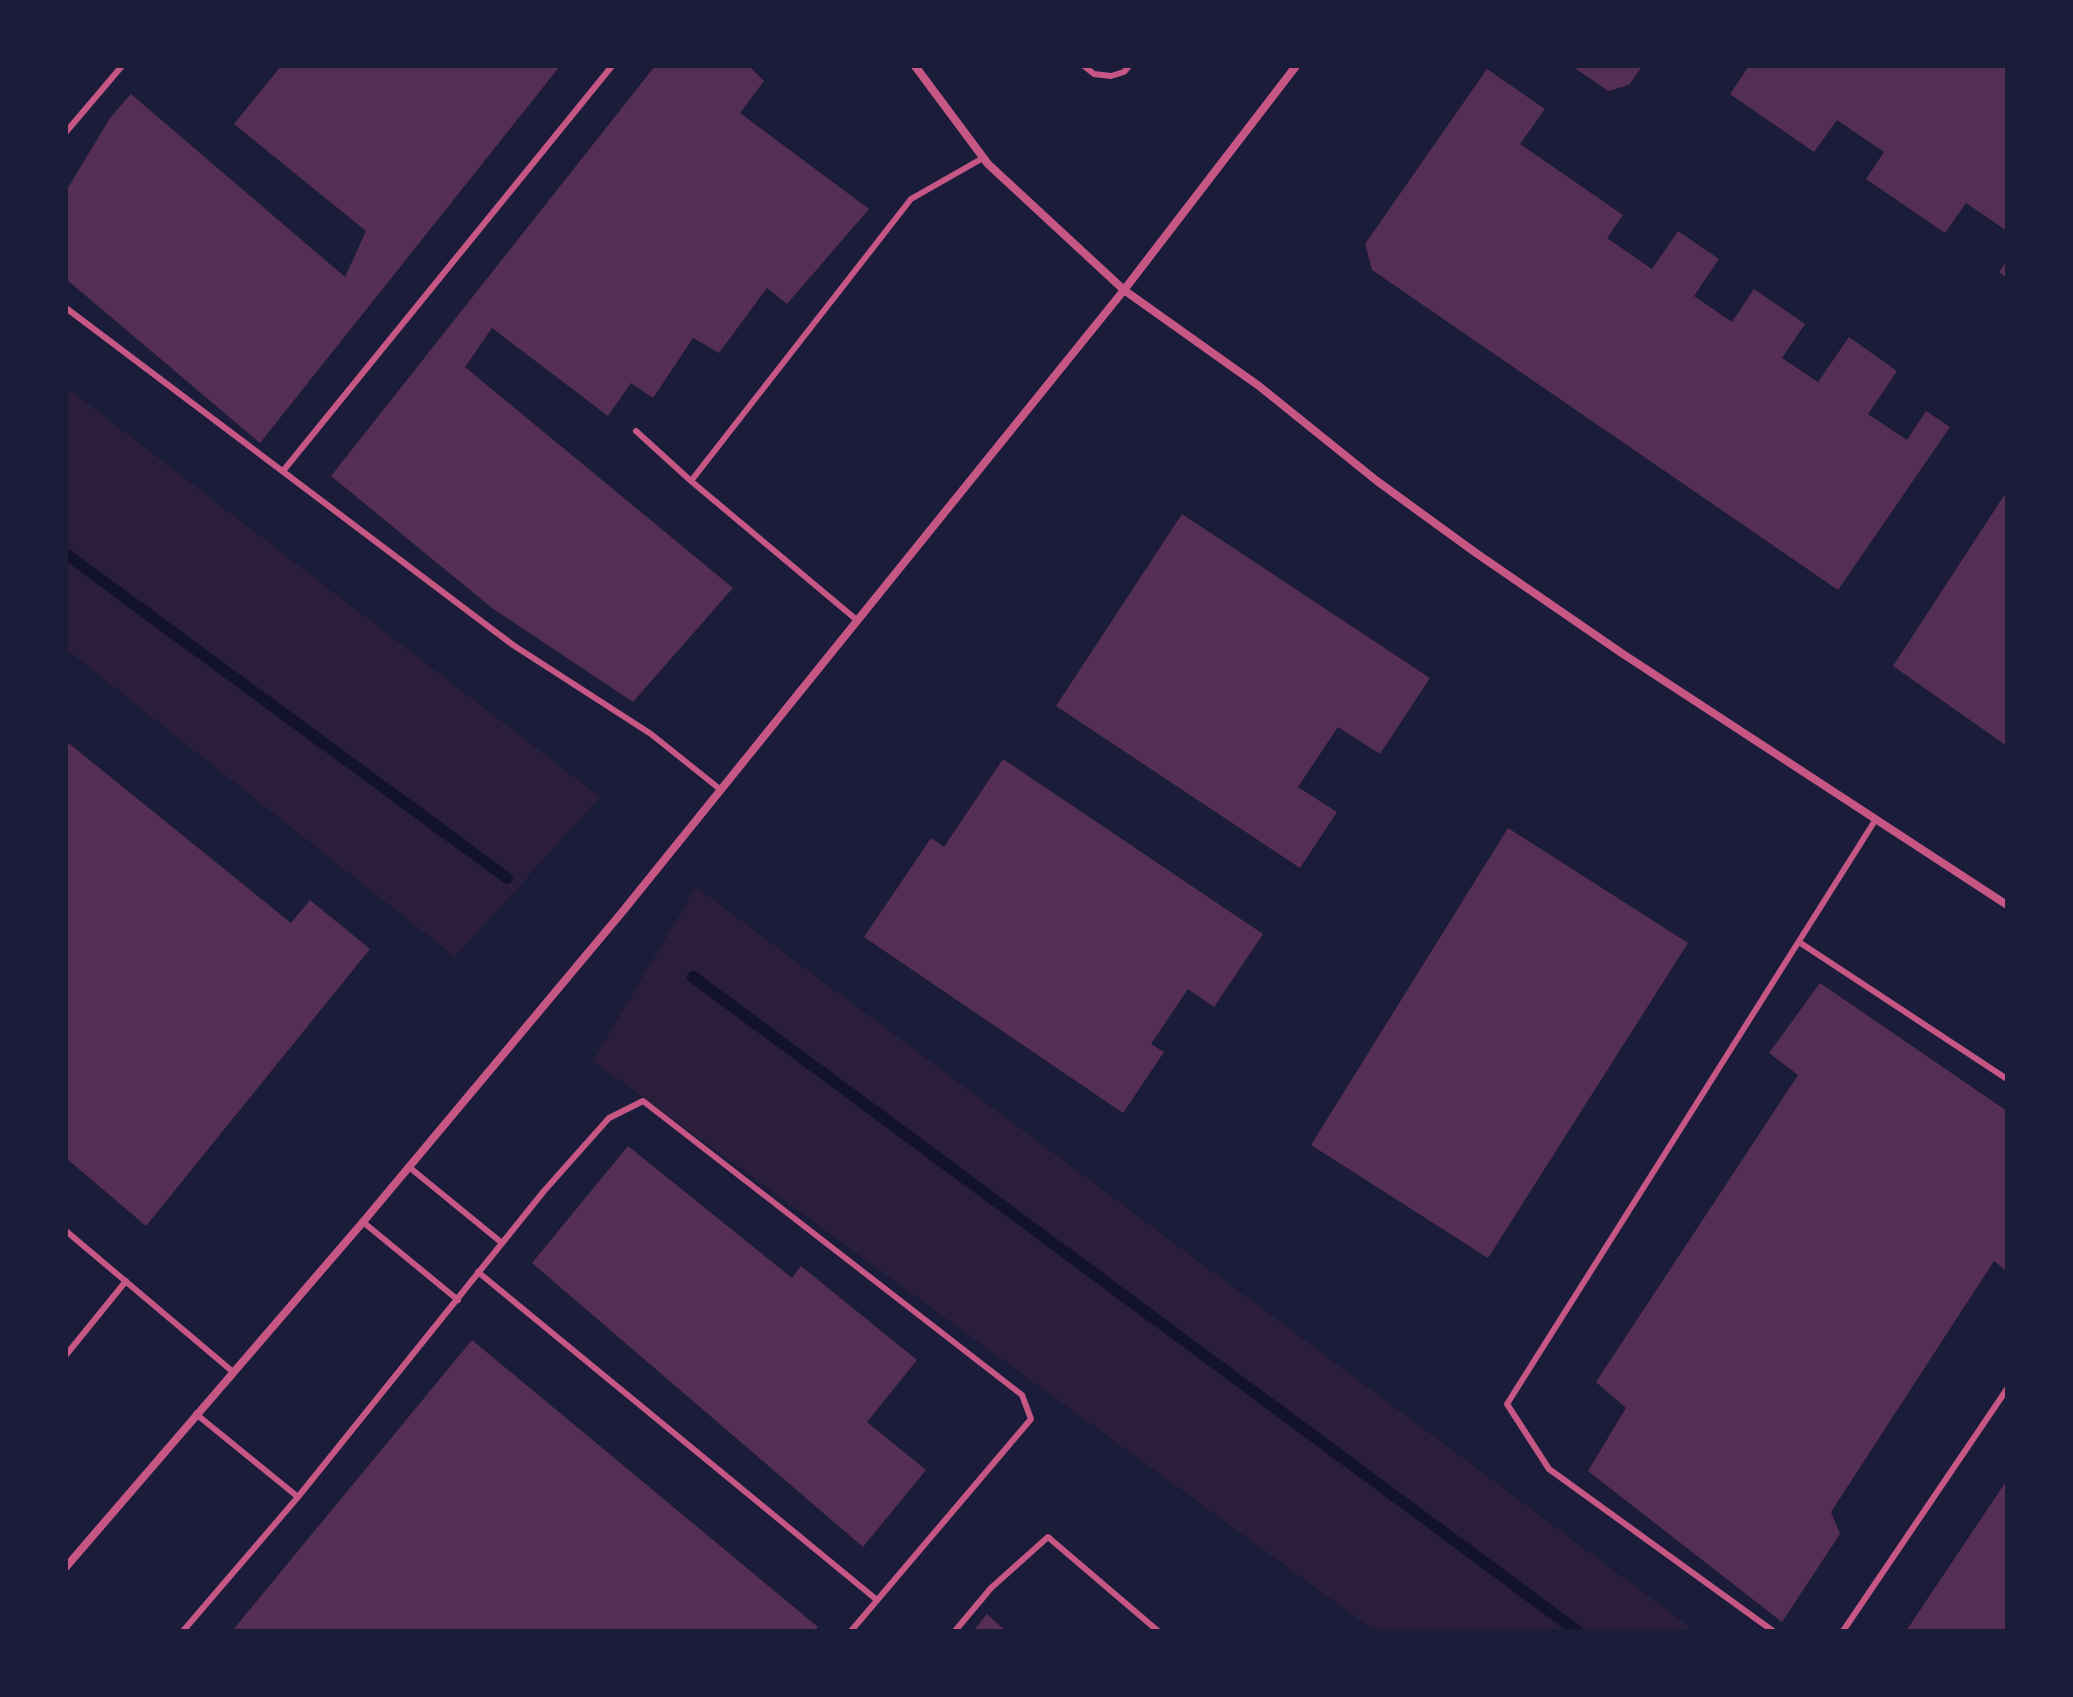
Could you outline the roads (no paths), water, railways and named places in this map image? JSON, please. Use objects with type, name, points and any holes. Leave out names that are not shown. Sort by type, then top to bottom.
[{"type":"street","points":[[915,66],[983,158],[1124,290],[1259,386],[1377,481],[1476,553],[1623,654],[2007,905]]},
{"type":"street","points":[[66,1567],[363,1222],[623,911],[1124,290],[1296,66]]},
{"type":"lane","points":[[66,132],[122,66]]},
{"type":"lane","points":[[283,471],[612,66]]},
{"type":"lane","points":[[1084,66],[1094,74],[1111,76],[1124,72],[1129,66]]},
{"type":"lane","points":[[691,481],[911,199],[983,158]]},
{"type":"lane","points":[[66,308],[513,645],[651,734],[721,790]]},
{"type":"lane","points":[[636,431],[858,621]]},
{"type":"lane","points":[[1773,1631],[1549,1469],[1507,1404],[1876,819]]},
{"type":"lane","points":[[1799,942],[2007,1079]]},
{"type":"lane","points":[[183,1631],[298,1497],[478,1272],[609,1118],[643,1101],[1022,1395],[1031,1419],[851,1631]]},
{"type":"lane","points":[[409,1167],[502,1243]]},
{"type":"lane","points":[[363,1222],[458,1300]]},
{"type":"lane","points":[[66,1231],[232,1371]]},
{"type":"lane","points":[[478,1272],[877,1600]]},
{"type":"lane","points":[[66,1355],[126,1281]]},
{"type":"lane","points":[[1843,1631],[2007,1389]]},
{"type":"lane","points":[[196,1414],[298,1497]]},
{"type":"lane","points":[[955,1631],[991,1588],[1048,1537],[1158,1631]]},
{"type":"waterway","points":[[66,554],[507,878]]},
{"type":"waterway","points":[[693,977],[1577,1631]]}]
